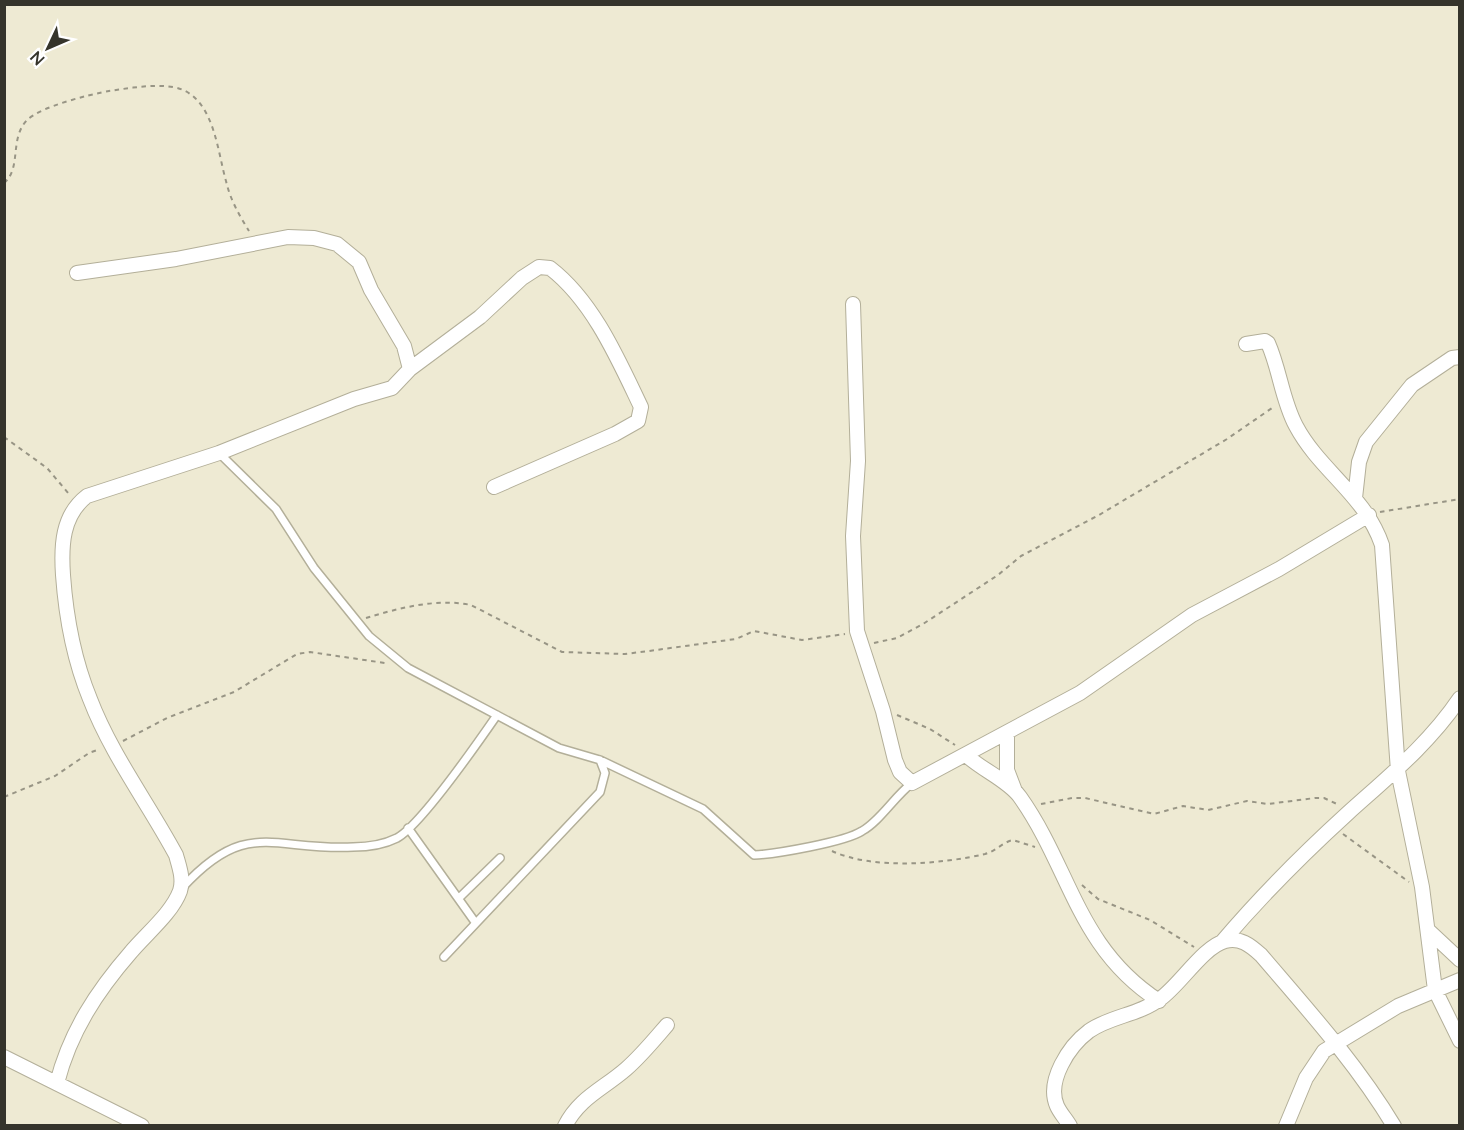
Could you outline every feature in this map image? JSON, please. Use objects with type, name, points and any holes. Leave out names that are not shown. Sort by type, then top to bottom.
[{"type":"street","points":[[77,273],[176,259],[288,237],[315,238],[337,244],[359,262],[371,290],[404,346],[410,369]]},
{"type":"street","points":[[57,1083],[66,1052],[89,1006],[111,974],[172,905],[180,890],[181,874],[176,855],[112,746],[90,700],[80,671],[64,598],[61,553],[65,530],[77,504],[97,492],[219,453],[354,399],[392,388],[410,369],[480,317],[522,278],[539,267],[550,268],[562,277],[597,325],[641,407],[638,421],[615,434],[494,487]]},
{"type":"street","points":[[853,304],[858,461],[853,536],[857,631],[883,711],[895,760],[900,772],[912,783],[1103,680],[1192,615],[1279,569],[1369,515]]},
{"type":"street","points":[[1246,344],[1265,341],[1268,343],[1296,427],[1318,458],[1369,515],[1382,545],[1398,771],[1422,887],[1435,990],[1460,1041]]},
{"type":"street","points":[[1355,498],[1359,462],[1366,441],[1412,385],[1452,358],[1460,357]]},
{"type":"street","points":[[1070,1125],[1057,1106],[1054,1090],[1059,1068],[1075,1045],[1090,1031],[1158,1001],[1176,987],[1208,951],[1222,942],[1257,901],[1348,813],[1398,771],[1460,698]]},
{"type":"street","points":[[1007,733],[1007,770],[1073,901],[1108,956],[1139,988],[1158,1001]]},
{"type":"street","points":[[966,755],[1018,794]]},
{"type":"street","points":[[1428,931],[1460,960]]},
{"type":"street","points":[[1222,942],[1235,940],[1248,944],[1261,955],[1337,1042],[1375,1094],[1394,1125]]},
{"type":"street","points":[[1286,1125],[1295,1101],[1316,1061],[1324,1051],[1398,1006],[1460,980]]},
{"type":"street","points":[[565,1125],[573,1111],[585,1098],[629,1067],[667,1025]]},
{"type":"street","points":[[4,1057],[136,1124]]},
{"type":"lane","points":[[219,453],[276,508],[314,568],[356,621],[386,653],[559,748],[600,760],[703,809],[754,855],[770,855],[846,838],[863,831],[899,793],[912,783]]},
{"type":"lane","points":[[180,890],[210,860],[248,842],[270,841],[312,848],[374,846],[398,837],[408,828],[497,715]]},
{"type":"lane","points":[[444,957],[600,792],[605,773],[600,760]]},
{"type":"lane","points":[[408,828],[475,922]]},
{"type":"lane","points":[[459,898],[500,858]]},
{"type":"path","points":[[4,183],[14,168],[14,153],[19,132],[28,119],[91,94],[140,86],[175,87],[196,99],[208,117],[234,205],[257,243]]},
{"type":"path","points":[[356,621],[390,611],[455,602],[471,605],[562,652],[576,654],[649,651],[730,640],[754,631],[802,640],[827,638],[857,631],[873,643],[882,642],[897,638],[923,624],[1022,556],[1099,515],[1227,439],[1285,399]]},
{"type":"path","points":[[4,437],[47,468],[77,504]]},
{"type":"path","points":[[1369,515],[1407,506],[1460,499]]},
{"type":"path","points":[[4,797],[55,776],[88,753],[112,746],[167,718],[234,692],[297,654],[310,652],[369,662],[399,662]]},
{"type":"path","points":[[883,711],[930,729],[966,755]]},
{"type":"path","points":[[1018,794],[1042,805],[1072,798],[1085,798],[1154,814],[1183,806],[1208,810],[1247,801],[1268,804],[1324,798],[1334,801],[1348,813]]},
{"type":"path","points":[[1334,827],[1393,873],[1422,887]]},
{"type":"path","points":[[820,843],[834,852],[855,859],[897,863],[985,854],[1013,840],[1049,852]]},
{"type":"path","points":[[1079,882],[1098,899],[1136,913],[1186,944],[1208,951]]}]
